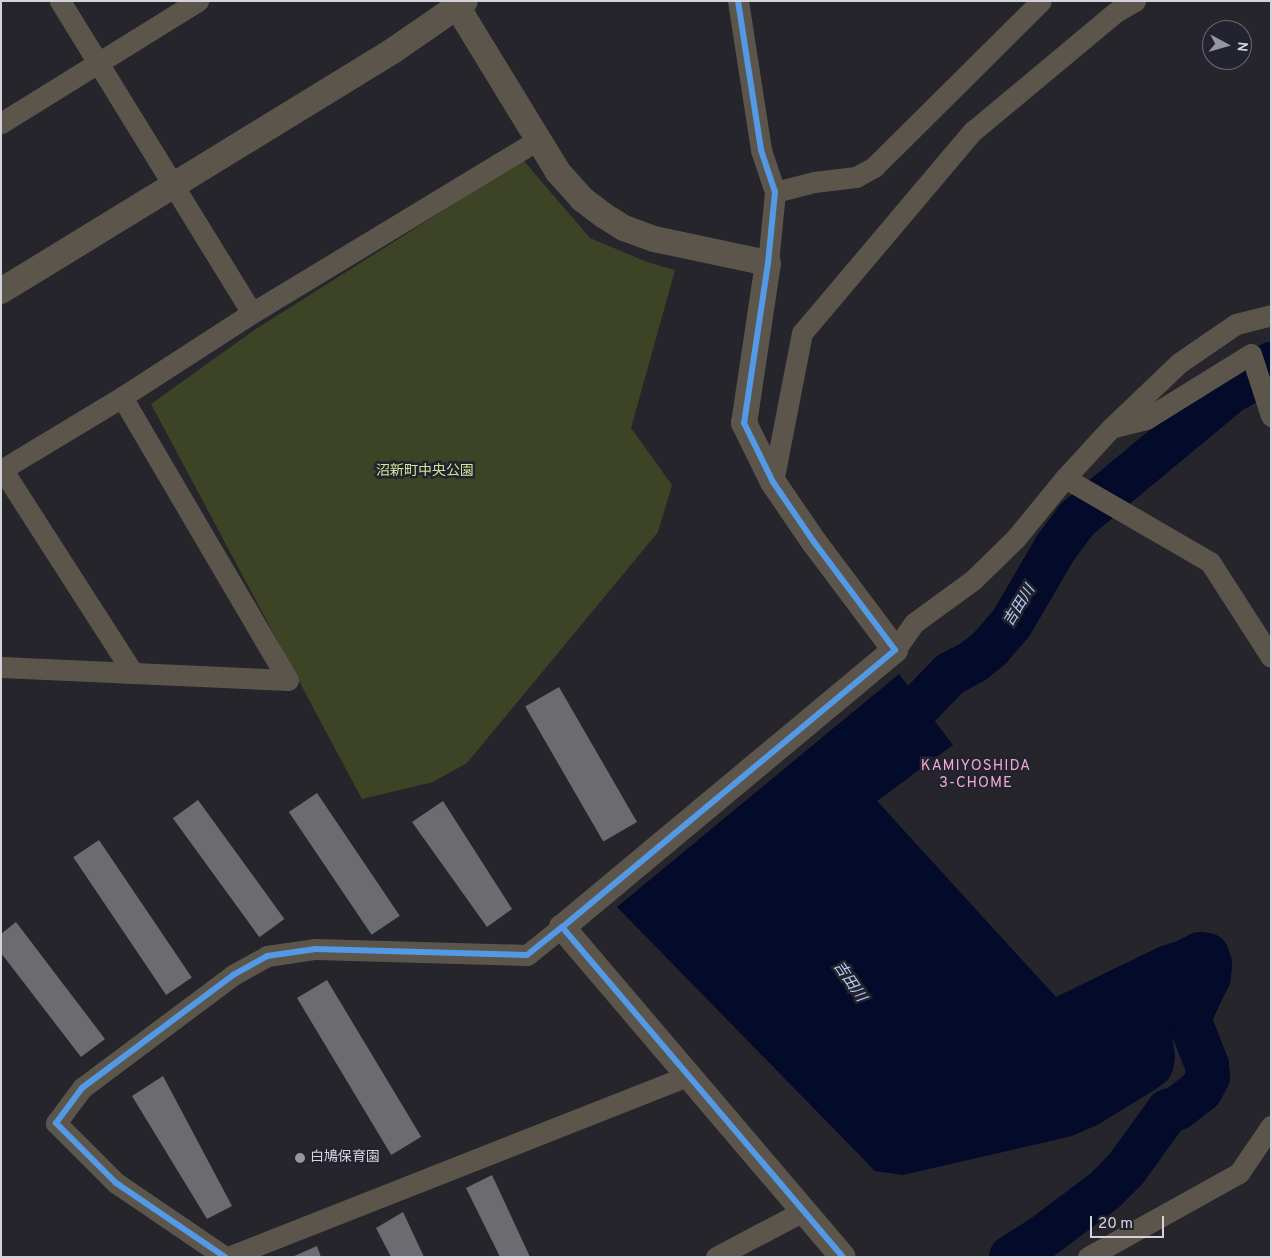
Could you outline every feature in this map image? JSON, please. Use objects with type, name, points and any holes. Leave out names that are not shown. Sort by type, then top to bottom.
[{"type":"street","points":[[60,1],[252,313]]},
{"type":"street","points":[[1,123],[198,1]]},
{"type":"street","points":[[738,1],[761,150],[775,192],[768,263],[744,423],[773,482],[814,542],[895,650]]},
{"type":"street","points":[[775,192],[814,182],[856,177],[874,167],[1041,1]]},
{"type":"street","points":[[773,482],[802,333],[973,132],[1116,12],[1135,1]]},
{"type":"street","points":[[1,291],[394,50],[459,3],[558,172],[582,199],[624,228],[654,239],[768,263]]},
{"type":"street","points":[[132,673],[2,469],[122,397],[252,313],[538,140]]},
{"type":"street","points":[[690,1075],[226,1257],[116,1183],[56,1123],[82,1088],[233,974],[267,956],[315,949],[527,956],[895,650],[914,623],[973,580],[1016,538],[1065,478],[1111,428],[1179,363],[1236,324],[1271,316]]},
{"type":"street","points":[[1111,428],[1146,419],[1251,354],[1271,416]]},
{"type":"street","points":[[1,667],[288,680],[122,397]]},
{"type":"street","points":[[1065,478],[1210,562],[1271,657]]},
{"type":"street","points":[[562,927],[805,1210],[843,1257]]},
{"type":"street","points":[[1088,1257],[1238,1173],[1271,1126]]},
{"type":"street","points":[[716,1257],[805,1210]]},
{"type":"green space","name":"沼新町中央公園","points":[[523,160],[590,238],[647,262],[675,270],[631,428],[672,485],[658,532],[467,763],[433,782],[362,799],[151,404],[253,331]]},
{"type":"water","points":[[899,674],[953,745],[877,801],[1056,997],[1161,946],[1179,941],[1191,994],[1167,1001],[1175,1056],[1173,1070],[1168,1080],[1159,1087],[1099,1124],[1072,1136],[903,1175],[875,1171],[617,907]]},
{"type":"building","points":[[559,687],[637,822],[603,842],[525,706]]},
{"type":"building","points":[[317,793],[400,916],[372,935],[289,812]]},
{"type":"building","points":[[198,800],[284,919],[259,937],[173,818]]},
{"type":"building","points":[[443,801],[512,909],[487,927],[412,822]]},
{"type":"building","points":[[99,840],[192,978],[166,995],[73,857]]},
{"type":"building","points":[[16,922],[105,1039],[81,1057],[1,953],[1,934]]},
{"type":"building","points":[[327,980],[421,1137],[391,1155],[297,998]]},
{"type":"building","points":[[163,1076],[232,1206],[207,1219],[132,1096]]},
{"type":"building","points":[[492,1175],[530,1257],[500,1257],[466,1188]]},
{"type":"building","points":[[403,1212],[424,1257],[391,1257],[376,1228]]},
{"type":"building","points":[[317,1246],[321,1257],[292,1257]]},
{"type":"waterway","name":"吉田川","points":[[880,746],[950,674],[974,661],[990,648],[1011,624],[1056,547],[1077,519],[1230,392],[1259,375],[1271,364]]},
{"type":"waterway","name":"吉田川","points":[[1011,1257],[1040,1239],[1104,1191],[1126,1169],[1168,1111],[1178,1108],[1201,1090],[1208,1077],[1207,1065],[1192,1027],[1190,1016],[1209,976],[1210,964],[1207,955],[1200,954],[1188,960],[1157,991],[1138,1002]]},
{"type":"cycle path","points":[[738,1],[761,150],[775,192],[768,263],[744,423],[773,482],[814,542],[895,650],[562,927],[843,1257]]},
{"type":"cycle path","points":[[225,1257],[116,1183],[56,1123],[82,1088],[233,975],[267,956],[315,949],[527,955],[562,927]]},
{"type":"place","name":"白鳩保育園","points":[[300,1158]]},
{"type":"district","name":"KAMIYOSHIDA 3-CHOME","points":[[976,774]]}]
